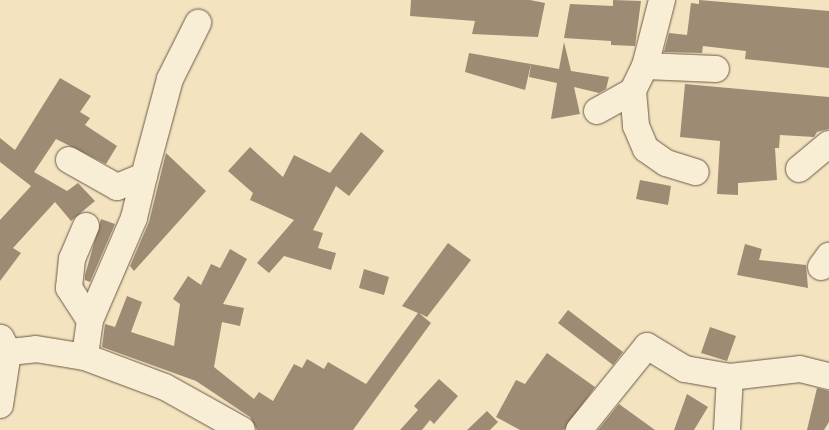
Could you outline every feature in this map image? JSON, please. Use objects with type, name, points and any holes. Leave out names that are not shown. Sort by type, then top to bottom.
[{"type":"street","points":[[662,0],[644,66],[633,92],[636,126],[646,149],[666,163],[696,172]]},
{"type":"street","points":[[85,357],[90,320],[134,218],[170,79],[198,23]]},
{"type":"street","points":[[644,66],[716,69]]},
{"type":"street","points":[[597,110],[633,92]]},
{"type":"street","points":[[799,169],[829,144]]},
{"type":"street","points":[[69,160],[118,187],[144,176]]},
{"type":"street","points":[[86,226],[72,259],[70,288],[90,320]]},
{"type":"street","points":[[579,430],[647,346],[685,369],[730,376],[800,369],[829,376]]},
{"type":"street","points":[[0,405],[3,347],[36,349],[85,357],[165,387],[242,430]]},
{"type":"street","points":[[727,430],[730,376]]},
{"type":"building","points":[[411,0],[530,0],[545,3],[538,37],[472,34],[475,21],[410,16]]},
{"type":"building","points":[[613,0],[641,1],[635,46],[611,45],[611,41],[564,38],[570,4],[613,6]]},
{"type":"building","points":[[699,0],[829,11],[829,68],[745,59],[746,51],[703,46],[702,53],[664,52],[669,33],[687,35],[691,3],[699,4]]},
{"type":"building","points":[[564,42],[571,71],[609,77],[606,89],[599,93],[574,87],[580,114],[551,119],[557,83],[529,77],[531,64],[559,69]]},
{"type":"building","points":[[469,53],[531,64],[525,90],[465,72]]},
{"type":"building","points":[[60,78],[91,96],[80,112],[90,118],[85,125],[117,146],[106,164],[56,139],[34,172],[67,191],[78,183],[95,201],[71,221],[55,202],[13,248],[21,253],[0,281],[0,220],[31,186],[0,162],[0,138],[15,150]]},
{"type":"building","points":[[685,84],[829,97],[829,129],[817,132],[814,137],[780,135],[779,148],[775,148],[777,180],[738,183],[738,195],[717,194],[720,141],[680,137]]},
{"type":"building","points":[[361,132],[384,151],[349,196],[336,186],[313,230],[323,233],[318,248],[336,253],[331,270],[284,256],[269,273],[257,263],[294,220],[250,200],[253,193],[228,171],[250,147],[283,177],[294,155],[330,173]]},
{"type":"building","points":[[166,153],[206,191],[134,271],[130,266],[149,222]]},
{"type":"building","points":[[640,180],[671,186],[668,205],[636,199]]},
{"type":"building","points":[[101,219],[115,224],[90,282],[85,280],[85,275]]},
{"type":"building","points":[[448,243],[471,260],[427,317],[419,313],[431,323],[353,430],[257,430],[250,417],[196,381],[102,347],[105,324],[115,327],[127,296],[142,302],[131,332],[174,346],[180,304],[173,299],[188,276],[201,285],[211,264],[220,268],[230,249],[247,259],[223,304],[244,308],[240,326],[222,322],[214,367],[254,399],[259,392],[273,401],[294,364],[302,368],[307,359],[324,369],[328,362],[366,384],[418,313],[402,306]]},
{"type":"building","points":[[745,244],[762,249],[759,260],[806,265],[808,288],[737,275]]},
{"type":"building","points":[[364,269],[389,277],[384,295],[359,288]]},
{"type":"building","points":[[568,310],[623,352],[613,365],[558,323]]},
{"type":"building","points":[[710,327],[736,336],[727,361],[701,353]]},
{"type":"building","points":[[547,353],[595,387],[564,430],[520,430],[496,417],[516,380],[525,384]]},
{"type":"building","points":[[439,379],[458,396],[434,424],[430,420],[422,430],[400,430],[418,410],[414,406]]},
{"type":"building","points":[[817,388],[829,391],[829,422],[824,430],[807,430]]},
{"type":"building","points":[[687,394],[708,407],[694,430],[674,430]]},
{"type":"building","points":[[619,404],[655,430],[598,430]]},
{"type":"building","points":[[487,411],[498,422],[490,430],[467,430]]}]
